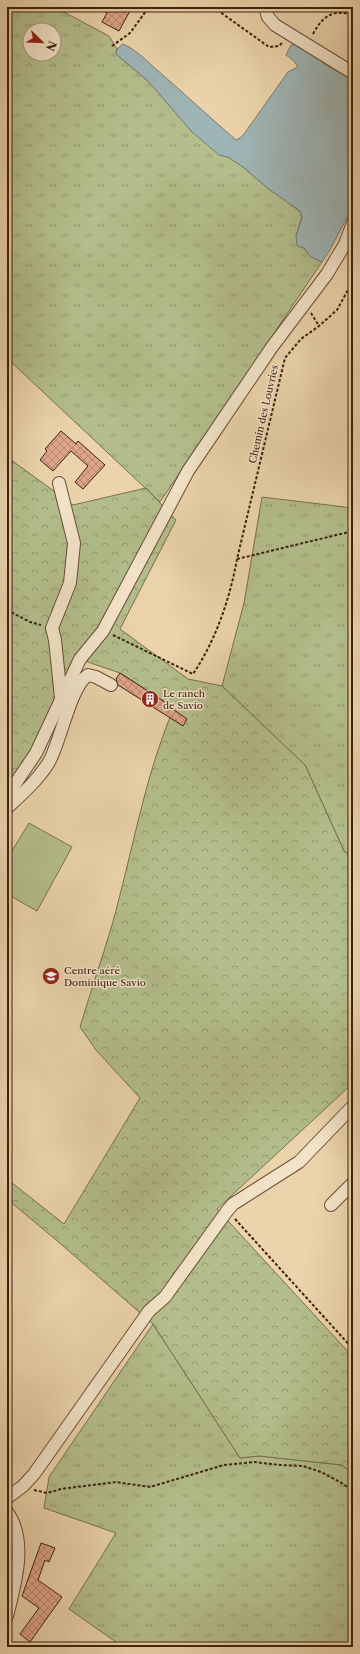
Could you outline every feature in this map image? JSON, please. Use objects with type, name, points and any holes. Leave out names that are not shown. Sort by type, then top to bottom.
[{"type":"street","points":[[264,7],[268,17],[276,25],[353,73]]},
{"type":"street","points":[[7,796],[36,753],[80,659],[103,630],[188,471],[272,347],[327,274],[345,244],[353,223]]},
{"type":"street","points":[[59,483],[74,543],[70,583],[52,628],[55,640],[62,699]]},
{"type":"street","points":[[7,808],[30,786],[49,762],[76,690],[83,678],[88,675],[96,677],[111,685]]},
{"type":"street","points":[[7,1498],[24,1486],[34,1474],[149,1311],[165,1297],[233,1204],[299,1162],[353,1106]]},
{"type":"street","points":[[331,1205],[353,1183]]},
{"type":"street","points":[[7,1512],[13,1525],[18,1543],[13,1593],[7,1616]]},
{"type":"path","points":[[112,46],[130,33],[149,7]]},
{"type":"path","points":[[213,7],[269,47],[279,46],[292,35]]},
{"type":"path","points":[[307,45],[317,26],[329,14],[343,12],[353,15]]},
{"type":"path","name":"Chemin des Louvries","points":[[103,630],[193,674],[222,617],[231,588],[285,358],[300,339],[319,326],[337,310],[349,288],[353,274]]},
{"type":"path","points":[[237,559],[353,531]]},
{"type":"path","points":[[7,610],[30,622],[52,628]]},
{"type":"path","points":[[227,1211],[353,1349]]},
{"type":"path","points":[[24,1486],[38,1492],[47,1493],[61,1489],[116,1482],[150,1488],[224,1465],[254,1462],[303,1466],[321,1472],[353,1491]]},
{"type":"green space","points":[[7,7],[58,7],[58,9],[109,36],[117,49],[116,54],[149,82],[228,157],[300,212],[302,217],[296,236],[309,255],[322,262],[160,502],[7,358]]},
{"type":"green space","points":[[7,457],[73,505],[146,488],[176,520],[120,629],[188,679],[222,686],[305,765],[344,851],[353,858],[353,1083],[217,1209],[353,1357],[353,1474],[342,1465],[259,1456],[240,1458],[153,1324],[7,1199],[7,1179],[64,1224],[140,1098],[96,1050],[80,1027],[112,925],[146,790],[173,710],[170,706],[120,673],[76,658],[31,751],[7,790]]},
{"type":"green space","points":[[262,497],[353,508],[353,858],[344,851],[305,765],[222,686],[244,603]]},
{"type":"green space","points":[[29,823],[72,847],[37,911],[7,894],[7,859]]},
{"type":"green space","points":[[153,1324],[240,1458],[259,1456],[342,1465],[353,1474],[353,1647],[123,1647],[69,1609],[116,1533],[44,1508],[49,1477]]},
{"type":"water","points":[[123,44],[141,56],[236,140],[244,134],[288,72],[298,67],[294,61],[286,55],[291,45],[298,44],[321,59],[324,64],[353,80],[353,206],[322,262],[311,257],[304,248],[297,246],[296,236],[302,218],[300,211],[270,190],[243,167],[228,157],[219,155],[191,131],[149,82],[116,54],[117,49]]},
{"type":"building","points":[[97,7],[132,7],[119,31],[102,22],[107,13]]},
{"type":"building","points":[[61,431],[76,444],[78,441],[105,465],[83,489],[75,482],[88,466],[71,451],[53,471],[40,460],[47,451],[45,449]]},
{"type":"building","points":[[120,673],[171,706],[170,707],[187,719],[183,726],[118,685],[116,679]]},
{"type":"building","points":[[41,1543],[55,1548],[49,1562],[45,1560],[38,1580],[62,1597],[30,1642],[20,1634],[39,1608],[22,1596]]},
{"type":"place","name":"Le ranch de Savio","points":[[150,699]]},
{"type":"place","name":"Centre aéré Dominique Savio","points":[[51,976]]}]
